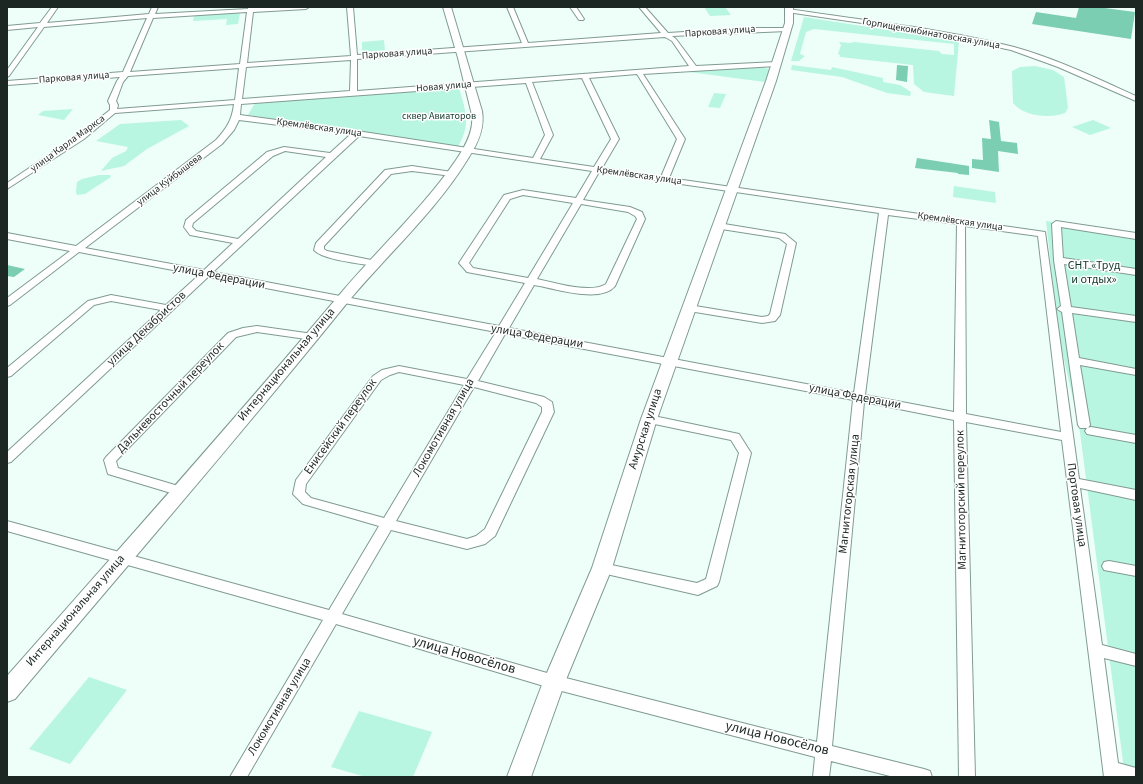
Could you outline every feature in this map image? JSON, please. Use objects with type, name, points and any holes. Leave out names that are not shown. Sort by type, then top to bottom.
[{"type":"street","points":[[7,75],[55,7]]},
{"type":"street","name":"улица Карла Маркса","points":[[7,187],[81,137],[113,111],[114,105],[112,101],[120,81],[126,74],[155,7]]},
{"type":"street","points":[[7,28],[151,16],[202,10],[306,7]]},
{"type":"street","points":[[350,7],[354,57],[353,94]]},
{"type":"street","name":"Интернациональная улица","points":[[7,692],[313,337],[342,299],[452,174],[469,151],[474,140],[478,124],[477,109],[461,50],[447,7]]},
{"type":"street","points":[[510,7],[526,45]]},
{"type":"street","points":[[573,7],[581,19]]},
{"type":"street","points":[[642,7],[666,35],[674,40],[694,68]]},
{"type":"street","name":"улица Куйбышева","points":[[7,303],[219,142],[231,128],[236,117],[251,9]]},
{"type":"street","points":[[776,64],[787,29],[789,9]]},
{"type":"street","name":"Горпищекомбинатовская улица","points":[[789,9],[952,36],[1012,49],[1070,70],[1136,99]]},
{"type":"street","name":"Парковая улица","points":[[7,83],[666,35],[787,29]]},
{"type":"street","name":"Новая улица","points":[[113,111],[238,103],[694,68],[776,64]]},
{"type":"street","name":"Амурская улица","points":[[519,777],[554,682],[602,568],[648,419],[776,64]]},
{"type":"street","points":[[639,72],[681,139],[664,180]]},
{"type":"street","name":"Локомотивная улица","points":[[238,777],[615,139],[585,77]]},
{"type":"street","points":[[528,80],[549,135],[535,161]]},
{"type":"street","name":"Кремлёвская улица","points":[[236,117],[1042,234]]},
{"type":"street","name":"улица Декабристов","points":[[7,459],[357,134]]},
{"type":"street","points":[[240,242],[193,233],[188,227],[189,222],[270,154],[284,149],[332,156]]},
{"type":"street","points":[[374,263],[324,253],[319,250],[320,245],[388,172],[407,168],[452,174]]},
{"type":"street","points":[[523,192],[630,210],[639,214],[641,219],[610,286],[602,290],[590,292],[532,281],[470,270],[464,263],[507,197],[523,192]]},
{"type":"street","name":"Магнитогорская улица","points":[[821,777],[859,398],[884,211]]},
{"type":"street","name":"Магнитогорский переулок","points":[[962,222],[960,417],[967,777]]},
{"type":"street","points":[[1136,236],[1056,224],[1059,260],[1075,361],[1088,428],[1136,439]]},
{"type":"street","points":[[688,308],[762,320],[771,319],[775,315],[792,243],[782,236],[718,226]]},
{"type":"street","name":"Портовая улица","points":[[1042,234],[1111,773]]},
{"type":"street","name":"улица Федерации","points":[[7,236],[342,299],[502,331],[669,360],[859,398],[1067,437]]},
{"type":"street","points":[[1059,260],[1136,272]]},
{"type":"street","points":[[7,374],[91,303],[111,298],[169,309]]},
{"type":"street","points":[[1051,307],[1136,319]]},
{"type":"street","name":"Дальневосточный переулок","points":[[181,491],[112,471],[110,460],[232,335],[257,328],[313,337]]},
{"type":"street","points":[[1075,361],[1136,372]]},
{"type":"street","name":"Енисейский переулок","points":[[399,369],[470,383],[540,400],[548,405],[548,412],[490,532],[480,540],[467,544],[388,524],[307,501],[299,494],[300,483],[377,378],[386,372],[399,369]]},
{"type":"street","points":[[602,568],[698,589],[712,582],[745,454],[735,437],[648,419]]},
{"type":"street","points":[[7,444],[19,448]]},
{"type":"street","points":[[1073,482],[1136,495]]},
{"type":"street","name":"улица Новосёлов","points":[[7,526],[333,617],[554,682],[824,750],[924,777]]},
{"type":"street","points":[[1109,566],[1136,571]]},
{"type":"street","points":[[1095,650],[1136,660]]},
{"type":"street","points":[[1111,773],[1136,776]]},
{"type":"green space","points":[[704,7],[725,7],[731,15],[710,16]]},
{"type":"green space","points":[[240,13],[238,24],[226,25],[227,19],[193,21],[194,16]]},
{"type":"green space","points":[[804,17],[959,41],[954,96],[924,92],[914,84],[913,65],[840,57],[838,54],[841,45],[839,42],[854,42],[939,51],[942,54],[954,55],[954,44],[814,29],[806,32],[800,54],[805,56],[799,61],[791,61]]},
{"type":"green space","points":[[384,40],[385,50],[362,52],[362,42]]},
{"type":"green space","points":[[792,65],[831,70],[832,67],[883,78],[883,82],[900,85],[911,92],[910,96],[887,93],[842,77],[791,70]]},
{"type":"green space","points":[[756,66],[770,69],[765,82],[689,72],[686,70]]},
{"type":"green space","points":[[1035,66],[1053,70],[1064,77],[1068,108],[1065,113],[1052,116],[1037,115],[1023,111],[1013,103],[1012,71],[1020,67]]},
{"type":"green space","name":"сквер Авиаторов","points":[[459,88],[464,104],[466,125],[458,147],[248,115],[255,103]]},
{"type":"green space","points":[[714,93],[726,94],[720,108],[708,107]]},
{"type":"green space","points":[[73,109],[64,120],[38,115],[43,111]]},
{"type":"green space","points":[[181,120],[189,126],[147,149],[124,166],[101,171],[112,158],[126,151],[128,147],[96,141],[120,124]]},
{"type":"green space","points":[[1093,120],[1111,128],[1090,135],[1072,127]]},
{"type":"green space","points":[[99,175],[110,175],[111,177],[85,194],[77,195],[77,182],[82,179]]},
{"type":"green space","points":[[954,186],[995,192],[996,203],[953,197]]},
{"type":"green space","name":"СНТ «Труд и отдых»","points":[[1046,221],[1136,234],[1136,777],[1125,777],[1079,425],[1059,338]]},
{"type":"green space","points":[[89,677],[127,690],[70,764],[29,749]]},
{"type":"green space","points":[[359,711],[432,732],[413,777],[366,777],[331,767]]},
{"type":"building","points":[[1079,7],[1097,7],[1135,12],[1131,39],[1032,24],[1036,12],[1076,18]]},
{"type":"building","points":[[897,65],[908,66],[907,82],[896,80]]},
{"type":"building","points":[[989,120],[999,122],[1001,141],[1017,143],[1018,154],[998,151],[999,172],[972,168],[972,159],[983,160],[982,138],[991,139]]},
{"type":"building","points":[[917,158],[969,166],[969,175],[915,168]]},
{"type":"building","points":[[7,265],[25,269],[14,277],[7,276]]}]
